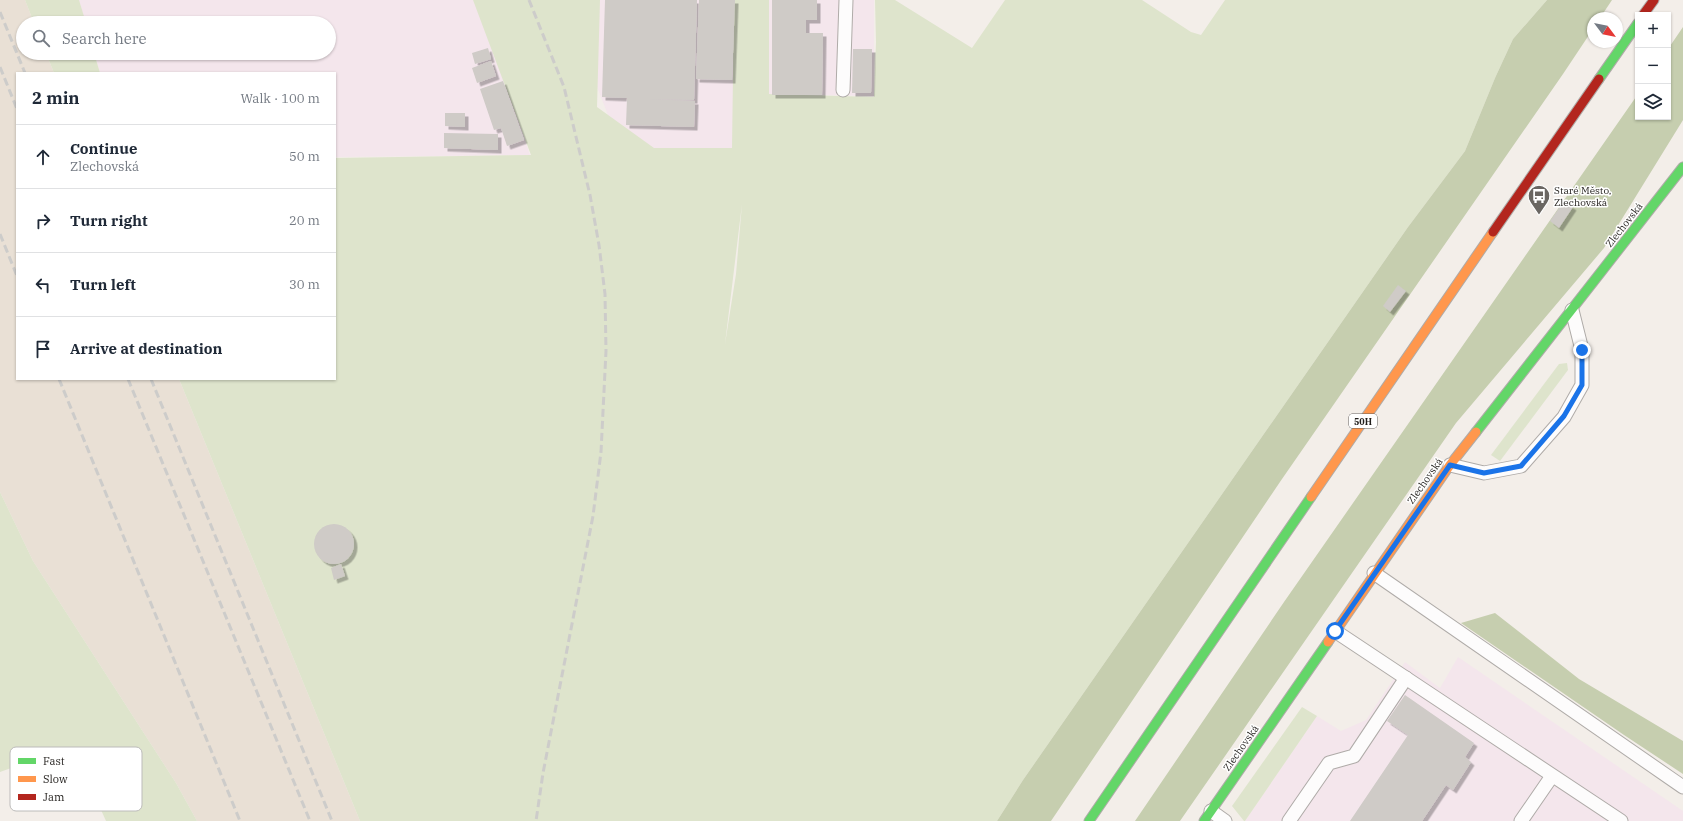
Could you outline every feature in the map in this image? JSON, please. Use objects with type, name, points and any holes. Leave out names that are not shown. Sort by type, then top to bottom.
[{"type":"main road","points":[[1645,12],[1654,0]]},
{"type":"main road","name":"50H","points":[[1089,821],[1460,278],[1635,27]]},
{"type":"main road","name":"Zlechovská","points":[[1207,816],[1450,465],[1683,167]]},
{"type":"lane","points":[[842,90],[846,0]]},
{"type":"lane","points":[[1450,465],[1484,473],[1521,466],[1564,416],[1582,385],[1582,350],[1572,310]]},
{"type":"lane","points":[[1374,573],[1683,787]]},
{"type":"lane","points":[[1335,631],[1621,821]]},
{"type":"lane","points":[[1289,821],[1329,763],[1354,756],[1406,678]]},
{"type":"lane","points":[[1521,821],[1552,776]]},
{"type":"lane","points":[[1207,816],[1225,821]]},
{"type":"shaded area","points":[[0,0],[25,0],[31,16],[16,16],[16,60],[49,60],[54,72],[16,72],[16,380],[179,380],[360,821],[197,821],[176,783],[33,561],[0,492]]},
{"type":"shaded area","points":[[79,0],[474,0],[504,79],[530,155],[336,157],[336,72],[100,72],[96,60],[336,60],[336,16],[83,16]]},
{"type":"shaded area","points":[[566,0],[734,0],[733,148],[621,148],[566,8]]},
{"type":"shaded area","points":[[769,0],[874,0],[874,96],[769,94]]},
{"type":"shaded area","points":[[1458,657],[1683,811],[1683,821],[1245,821],[1317,716],[1341,731],[1366,720],[1405,662],[1440,688]]},
{"type":"green space","points":[[25,0],[79,0],[84,16],[31,16]]},
{"type":"green space","points":[[473,0],[600,0],[597,107],[654,148],[732,148],[734,0],[769,0],[769,94],[874,97],[876,42],[875,0],[895,0],[972,48],[1005,0],[1142,0],[1191,32],[1201,35],[1225,0],[1547,0],[1513,39],[1465,151],[1408,227],[1023,780],[997,821],[360,821],[179,380],[336,380],[336,158],[531,155]],"holes":[[[742,204],[736,274],[725,344]]]},
{"type":"green space","points":[[1547,0],[1612,0],[1604,12],[1587,12],[1587,38],[1282,479],[1051,821],[997,821],[1023,780],[1408,227],[1465,151],[1513,39]]},
{"type":"green space","points":[[1683,27],[1683,120],[1604,248],[1456,423],[1180,821],[1135,821],[1284,602],[1635,98],[1635,120],[1671,120],[1671,45]]},
{"type":"green space","points":[[49,60],[96,60],[100,72],[54,72]]},
{"type":"green space","points":[[1567,363],[1568,370],[1500,461],[1491,455],[1559,364]]},
{"type":"green space","points":[[0,492],[33,561],[176,783],[197,821],[106,821],[102,811],[142,811],[142,747],[10,747],[10,768],[0,772]]},
{"type":"green space","points":[[1495,613],[1579,679],[1683,741],[1683,774],[1461,623]]},
{"type":"green space","points":[[1302,707],[1317,716],[1244,821],[1232,806]]},
{"type":"building","points":[[605,0],[697,0],[694,100],[649,99],[695,101],[694,127],[626,125],[627,98],[602,97]]},
{"type":"building","points":[[699,0],[735,0],[732,80],[696,79]]},
{"type":"building","points":[[772,0],[817,0],[817,20],[806,20],[806,33],[823,33],[822,95],[772,95]]},
{"type":"building","points":[[488,48],[491,59],[475,64],[472,53]]},
{"type":"building","points":[[853,49],[872,49],[871,93],[852,93]]},
{"type":"building","points":[[491,61],[496,76],[477,83],[472,68]]},
{"type":"building","points":[[503,81],[524,140],[507,146],[501,128],[494,130],[480,89]]},
{"type":"building","points":[[445,113],[465,113],[465,127],[445,126]]},
{"type":"building","points":[[444,133],[498,134],[498,150],[444,148]]},
{"type":"building","points":[[1564,201],[1573,207],[1559,228],[1550,221]]},
{"type":"building","points":[[1398,285],[1406,291],[1390,312],[1383,306]]},
{"type":"building","points":[[338,524],[345,527],[351,533],[354,544],[353,552],[345,561],[338,564],[330,564],[323,561],[315,552],[314,540],[317,533],[326,525]]},
{"type":"building","points":[[341,564],[345,576],[334,580],[331,568]]},
{"type":"building","points":[[1405,695],[1474,743],[1465,757],[1471,762],[1453,790],[1446,785],[1422,821],[1350,821],[1408,735],[1387,721]]},
{"type":"railway","points":[[529,0],[564,87],[590,195],[599,245],[605,294],[606,351],[601,452],[593,516],[543,773],[536,821]]},
{"type":"railway","points":[[0,12],[16,51]]},
{"type":"railway","points":[[20,60],[25,72]]},
{"type":"railway","points":[[0,67],[16,107]]},
{"type":"railway","points":[[0,234],[16,274]]},
{"type":"railway","points":[[59,380],[240,821]]},
{"type":"railway","points":[[128,380],[310,821]]},
{"type":"railway","points":[[151,380],[332,821]]},
{"type":"traffic: fast","points":[[1599,79],[1635,27]]},
{"type":"traffic: fast","points":[[1476,432],[1683,167]]},
{"type":"traffic: fast","points":[[1089,821],[1311,497]]},
{"type":"traffic: fast","points":[[1204,821],[1328,642]]},
{"type":"traffic: slow","points":[[1311,497],[1493,232]]},
{"type":"traffic: slow","points":[[1328,642],[1450,465],[1476,432]]},
{"type":"traffic: jam","points":[[1645,12],[1654,0]]},
{"type":"traffic: jam","points":[[1493,232],[1599,79]]},
{"type":"place","name":"Staré Město, Zlechovská","points":[[1539,216]]},
{"type":"route","points":[[1335,631],[1450,465],[1484,473],[1521,466],[1564,416],[1582,385],[1582,350]]}]
